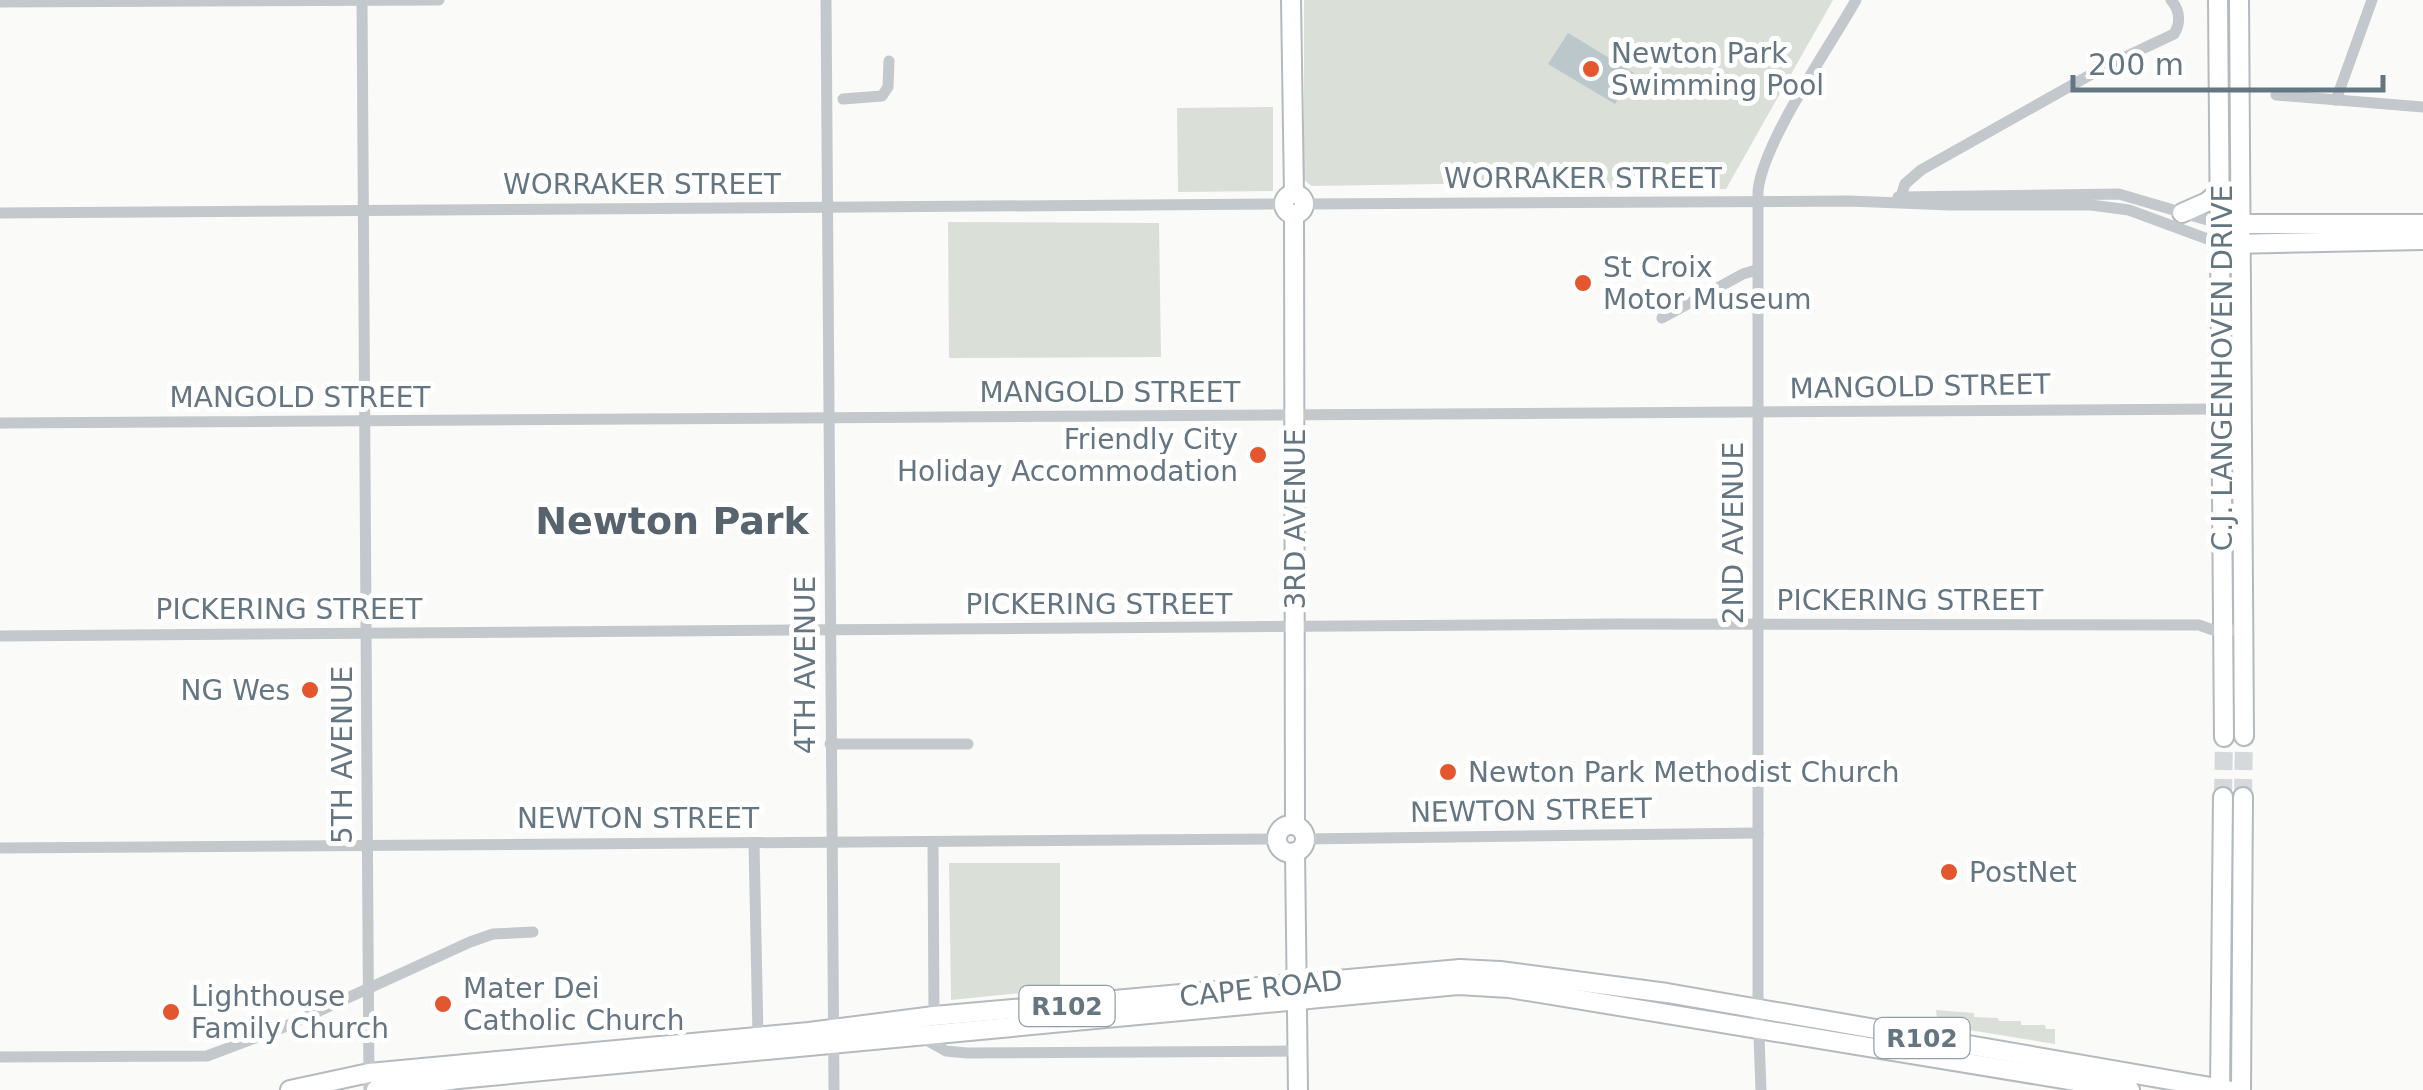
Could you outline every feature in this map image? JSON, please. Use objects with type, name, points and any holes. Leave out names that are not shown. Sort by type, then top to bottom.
[{"type":"main road","name":"3RD AVENUE","points":[[1291,0],[1298,1090]]},
{"type":"main road","name":"C.J. LANGENHOVEN DRIVE","points":[[2218,0],[2224,736]]},
{"type":"main road","name":"C.J. LANGENHOVEN DRIVE","points":[[2239,0],[2244,736]]},
{"type":"main road","points":[[2182,213],[2208,202],[2220,191]]},
{"type":"main road","points":[[2221,224],[2423,224]]},
{"type":"main road","points":[[2221,244],[2423,240]]},
{"type":"main road","points":[[2222,1090],[2223,797]]},
{"type":"main road","points":[[2241,1090],[2244,797]]},
{"type":"main road","points":[[1277,839],[1282,850],[1298,839]]},
{"type":"main road","name":"CAPE ROAD","points":[[371,1084],[758,1037],[918,1036],[1296,992],[1420,971],[1500,970],[1666,993],[2222,1090]]},
{"type":"main road","name":"CAPE ROAD","points":[[290,1090],[834,1036],[934,1016],[1296,992],[1476,986],[1510,988],[2130,1090]]},
{"type":"street","name":"5TH AVENUE","points":[[362,0],[371,1084]]},
{"type":"street","points":[[0,2],[439,0]]},
{"type":"street","name":"4TH AVENUE","points":[[826,0],[834,1090]]},
{"type":"street","name":"2ND AVENUE","points":[[1761,1090],[1756,270],[1759,181],[1767,157],[1856,0]]},
{"type":"street","points":[[1899,200],[1910,178],[1921,170],[2106,66],[2170,36],[2179,20],[2178,8],[2172,0]]},
{"type":"street","points":[[2336,100],[2372,0]]},
{"type":"street","points":[[844,99],[874,98],[886,92],[889,61]]},
{"type":"street","points":[[2276,95],[2423,107]]},
{"type":"street","name":"WORRAKER STREET","points":[[0,213],[1758,202],[2120,194],[2221,224]]},
{"type":"street","name":"WORRAKER STREET","points":[[1899,200],[2120,207],[2221,244]]},
{"type":"street","points":[[1662,318],[1756,270]]},
{"type":"street","name":"MANGOLD STREET","points":[[0,423],[2220,408]]},
{"type":"street","name":"PICKERING STREET","points":[[0,636],[2244,622]]},
{"type":"street","points":[[830,744],[968,744]]},
{"type":"street","name":"NEWTON STREET","points":[[1298,839],[1758,833]]},
{"type":"street","name":"NEWTON STREET","points":[[0,848],[1277,839]]},
{"type":"street","points":[[754,842],[758,1037]]},
{"type":"street","points":[[933,843],[934,1016]]},
{"type":"street","points":[[0,1057],[208,1056],[284,1027],[493,934],[532,932]]},
{"type":"street","points":[[918,1036],[948,1051],[1296,1051]]},
{"type":"shaded area","points":[[1304,0],[1833,0],[1726,189],[1503,188],[1502,183],[1312,186],[1304,180]]},
{"type":"shaded area","name":"Newton Park Swimming Pool","points":[[1568,33],[1634,73],[1615,104],[1548,64]]},
{"type":"shaded area","points":[[1273,107],[1273,191],[1178,192],[1177,108]]},
{"type":"shaded area","points":[[948,222],[1159,223],[1161,357],[949,358]]},
{"type":"shaded area","points":[[949,863],[1060,863],[1060,989],[951,1000]]},
{"type":"shaded area","points":[[1936,1010],[2021,1021],[2021,1025],[2045,1025],[2046,1029],[2055,1029],[2055,1044],[1938,1025]]},
{"type":"tunnel","points":[[2243,797],[2244,736]]},
{"type":"tunnel","points":[[2223,797],[2224,737]]},
{"type":"place","name":"Newton Park Swimming Pool","points":[[1591,69]]},
{"type":"place","name":"St Croix Motor Museum","points":[[1583,283]]},
{"type":"place","name":"Friendly City Holiday Accommodation","points":[[1258,455]]},
{"type":"place","name":"NG Wes","points":[[310,690]]},
{"type":"place","name":"Newton Park Methodist Church","points":[[1448,772]]},
{"type":"place","name":"PostNet","points":[[1949,872]]},
{"type":"place","name":"Mater Dei Catholic Church","points":[[443,1004]]},
{"type":"place","name":"Lighthouse Family Church","points":[[171,1012]]},
{"type":"district","name":"Newton Park","points":[[672,521]]}]
